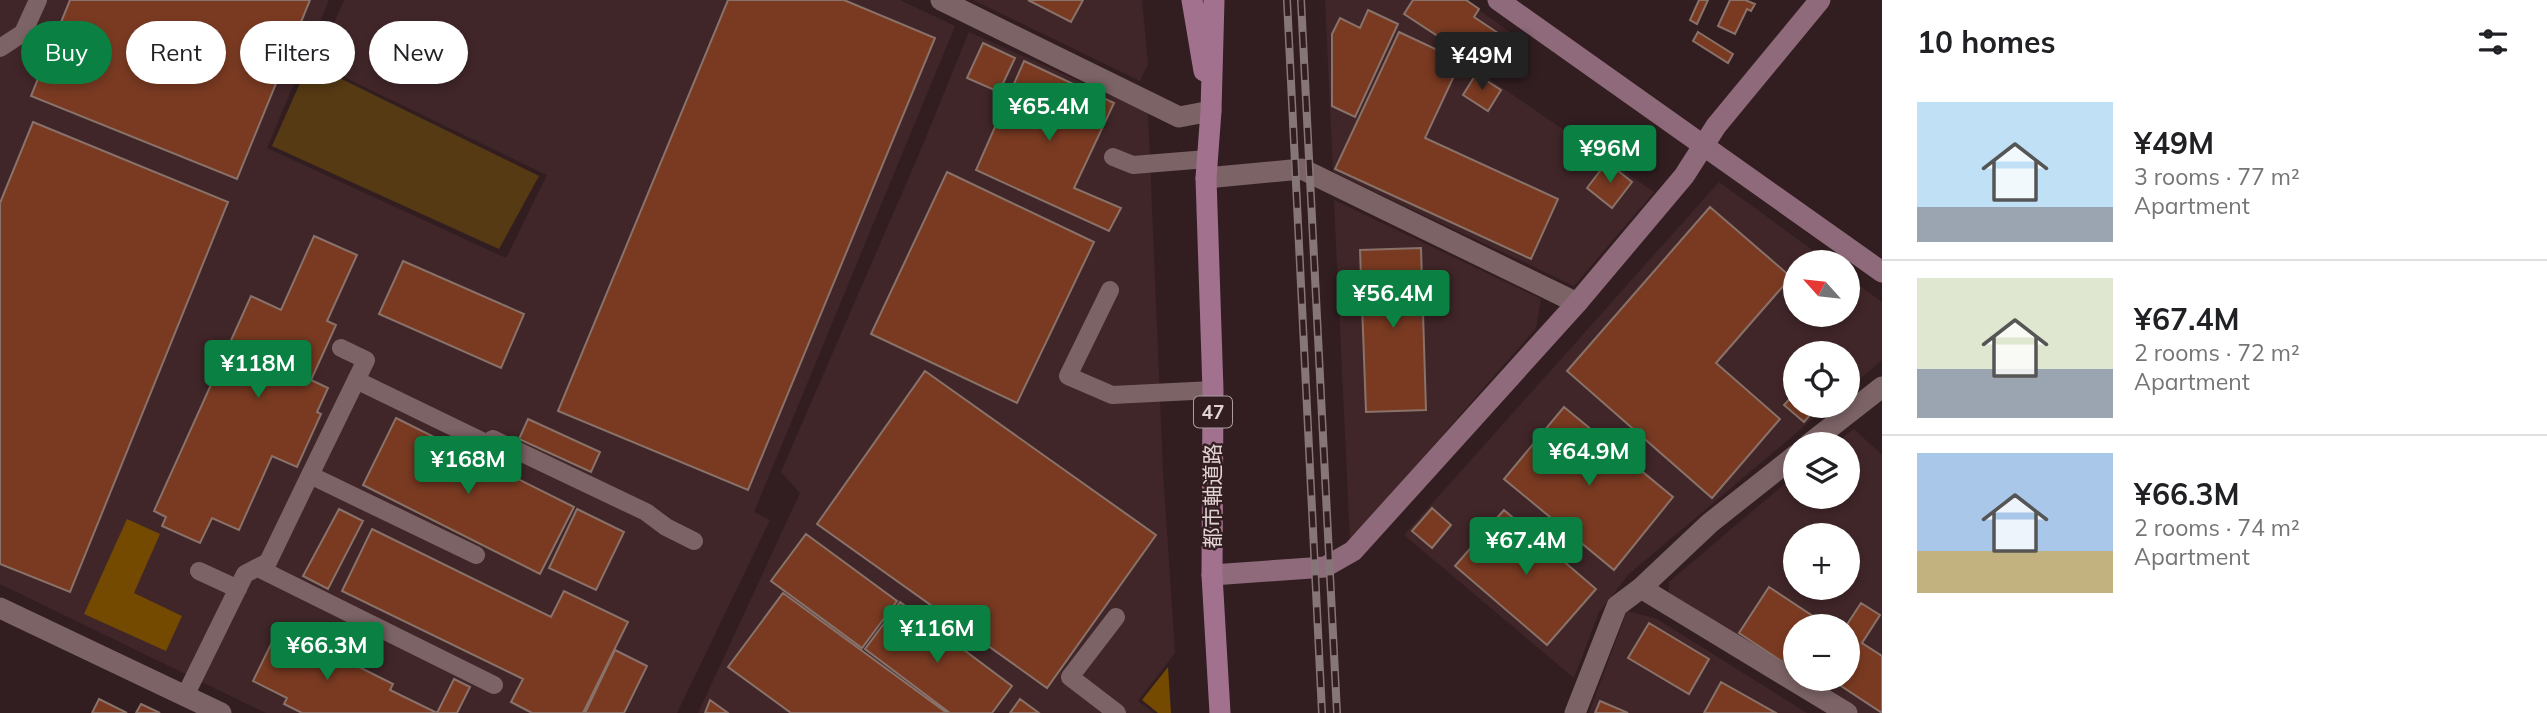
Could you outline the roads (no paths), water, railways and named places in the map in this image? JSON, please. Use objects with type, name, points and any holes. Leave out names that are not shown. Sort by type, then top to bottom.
[{"type":"main road","name":"都市軸道路","points":[[1192,0],[1211,111]]},
{"type":"main road","name":"都市軸道路","points":[[1214,0],[1207,169],[1213,390],[1212,575],[1220,713]]},
{"type":"street","points":[[941,0],[1179,117],[1211,111]]},
{"type":"street","points":[[1498,0],[1882,272]]},
{"type":"street","points":[[1212,575],[1325,567],[1353,551],[1577,303],[1684,176],[1716,126],[1820,0]]},
{"type":"street","points":[[1207,169],[1302,169],[1577,303]]},
{"type":"street","points":[[1824,432],[1882,387]]},
{"type":"street","points":[[1575,713],[1617,606],[1641,588],[1710,523],[1783,465]]},
{"type":"street","points":[[1641,588],[1847,713]]},
{"type":"street","points":[[0,608],[221,713]]},
{"type":"lane","points":[[0,48],[23,33],[38,0]]},
{"type":"lane","points":[[1113,157],[1133,165],[1207,169]]},
{"type":"lane","points":[[1110,290],[1068,376],[1112,395],[1213,390]]},
{"type":"lane","points":[[185,696],[245,574],[268,562],[366,360],[341,348]]},
{"type":"lane","points":[[356,380],[486,443],[493,439],[646,512],[666,527],[694,541]]},
{"type":"lane","points":[[310,475],[475,555]]},
{"type":"lane","points":[[258,568],[494,685]]},
{"type":"lane","points":[[199,571],[238,589]]},
{"type":"lane","points":[[1116,617],[1070,677],[1117,713]]},
{"type":"railway","points":[[1287,0],[1322,713]]},
{"type":"railway","points":[[1301,0],[1337,713]]}]
